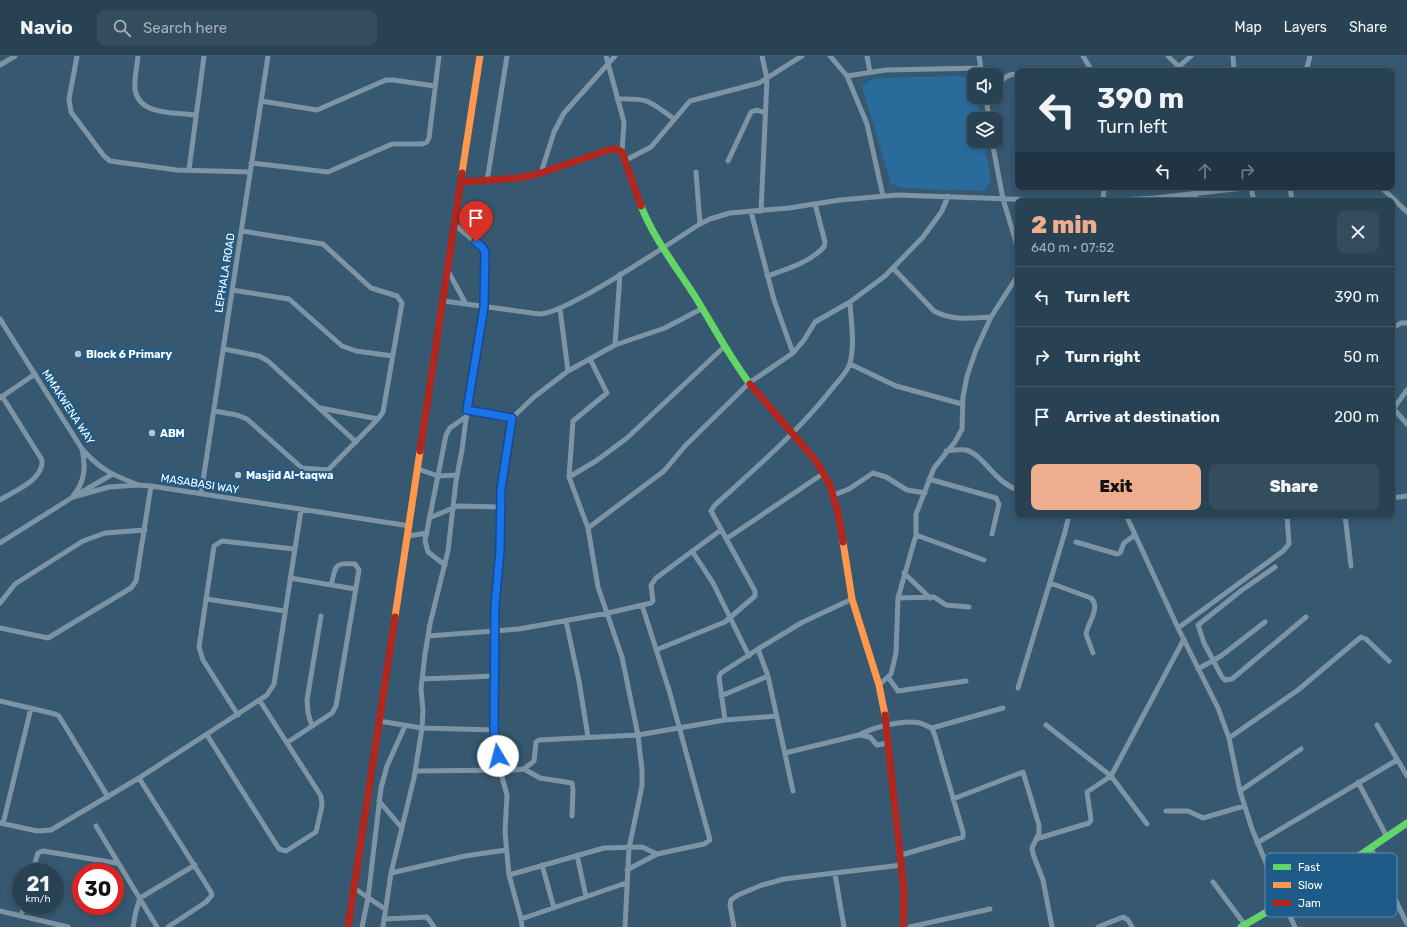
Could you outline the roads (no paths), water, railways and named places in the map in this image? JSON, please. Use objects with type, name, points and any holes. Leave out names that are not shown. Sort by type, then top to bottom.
[{"type":"main road","points":[[348,927],[410,526],[480,56]]},
{"type":"main road","points":[[462,182],[487,182],[519,178],[541,173],[608,150],[617,149],[622,152],[643,213],[662,247],[703,308],[724,347],[749,383],[824,473],[834,495],[852,599],[879,685],[886,724],[902,865],[905,903],[903,927]]},
{"type":"main road","points":[[1364,853],[1407,823]]},
{"type":"main road","points":[[1243,926],[1265,914]]},
{"type":"street","points":[[0,65],[15,56]]},
{"type":"street","points":[[77,56],[69,99],[71,112],[104,156],[118,163],[189,170],[250,172]]},
{"type":"street","points":[[138,56],[135,89],[141,103],[149,109],[195,115]]},
{"type":"street","points":[[189,170],[195,115],[204,56]]},
{"type":"street","name":"LEPHALA ROAD","points":[[201,494],[268,56]]},
{"type":"street","points":[[251,163],[328,172],[392,144],[422,144],[427,142],[429,138],[439,56]]},
{"type":"street","points":[[487,182],[507,56]]},
{"type":"street","points":[[606,56],[624,122],[622,152]]},
{"type":"street","points":[[541,173],[554,132],[564,113],[616,56]]},
{"type":"street","points":[[761,211],[767,79],[762,56]]},
{"type":"street","points":[[626,160],[651,147],[690,101],[748,87],[767,79],[802,56]]},
{"type":"street","points":[[830,56],[847,76],[867,124],[883,196]]},
{"type":"street","points":[[867,56],[870,72]]},
{"type":"street","points":[[979,56],[981,68]]},
{"type":"street","points":[[1083,56],[1090,68]]},
{"type":"street","points":[[1168,56],[1179,67],[1191,56]]},
{"type":"street","points":[[1233,56],[1234,68]]},
{"type":"street","points":[[1307,68],[1310,56]]},
{"type":"street","points":[[847,76],[870,72],[967,69]]},
{"type":"street","points":[[1003,78],[1015,74]]},
{"type":"street","points":[[261,101],[317,110],[386,80],[435,86]]},
{"type":"street","points":[[617,99],[643,98],[674,120]]},
{"type":"street","points":[[728,161],[751,112],[756,110],[765,114]]},
{"type":"street","points":[[993,148],[1003,199],[1015,239]]},
{"type":"street","points":[[696,172],[700,224]]},
{"type":"street","points":[[1142,198],[1228,190]]},
{"type":"street","points":[[1384,190],[1392,198]]},
{"type":"street","points":[[1195,194],[1196,198]]},
{"type":"street","points":[[444,301],[545,314],[560,309],[620,274],[700,224],[720,215],[883,196],[948,196],[1015,199]]},
{"type":"street","points":[[588,528],[664,471],[685,446],[749,383],[793,353],[804,340],[815,322],[850,302],[893,268],[942,211],[948,196]]},
{"type":"street","points":[[1395,200],[1407,212]]},
{"type":"street","points":[[767,276],[799,264],[810,258],[824,247],[825,242],[815,204]]},
{"type":"street","points":[[751,212],[767,276],[793,353]]},
{"type":"street","points":[[383,927],[391,874],[415,772],[422,728],[422,679],[428,636],[445,565],[457,475],[484,307],[484,249],[455,225]]},
{"type":"street","points":[[214,411],[237,415],[247,419],[298,466],[307,470],[328,470],[383,412],[402,303],[397,296],[371,288],[323,244],[242,231]]},
{"type":"street","points":[[893,268],[934,311],[942,315],[961,318],[991,317]]},
{"type":"street","points":[[448,271],[466,304]]},
{"type":"street","points":[[615,345],[620,274]]},
{"type":"street","points":[[879,685],[888,677],[896,653],[898,598],[916,535],[916,514],[934,468],[946,451],[955,442],[962,429],[962,404],[970,363],[991,317],[1015,280]]},
{"type":"street","points":[[232,290],[289,299],[342,346],[356,350],[393,356]]},
{"type":"street","points":[[656,650],[695,636],[730,618],[756,593],[712,514],[713,508],[793,434],[818,406],[850,364],[852,341],[850,302]]},
{"type":"street","points":[[522,927],[509,875],[506,850],[507,795],[500,770],[494,730],[500,508],[503,473],[512,418],[534,397],[568,372],[590,359],[615,345],[665,328],[703,308]]},
{"type":"street","points":[[560,309],[568,372]]},
{"type":"street","name":"MMAKWENA WAY","points":[[0,319],[82,449],[92,460],[111,475],[138,485]]},
{"type":"street","points":[[1395,326],[1401,323],[1407,324]]},
{"type":"street","points":[[569,477],[596,461],[627,438],[724,347]]},
{"type":"street","points":[[224,349],[259,356],[268,361],[356,442]]},
{"type":"street","points":[[590,359],[607,393],[573,420],[569,477],[588,528],[598,587],[622,657],[638,735],[642,786],[629,848],[625,927]]},
{"type":"street","points":[[850,364],[896,386],[962,404]]},
{"type":"street","points":[[0,500],[39,474],[42,465],[42,460],[1,397],[35,374]]},
{"type":"street","points":[[1395,405],[1407,390]]},
{"type":"street","points":[[319,408],[378,419]]},
{"type":"street","points":[[467,410],[512,418]]},
{"type":"street","points":[[1395,410],[1407,424]]},
{"type":"street","points":[[445,565],[428,552],[425,541],[447,432],[466,416]]},
{"type":"street","points":[[73,497],[80,487],[84,472],[82,449]]},
{"type":"street","points":[[946,451],[962,450],[972,452],[994,475],[1015,489]]},
{"type":"street","points":[[418,469],[438,476],[457,475]]},
{"type":"street","points":[[726,539],[824,473]]},
{"type":"street","points":[[834,495],[848,489],[873,473],[886,477],[907,490],[925,492]]},
{"type":"street","points":[[73,497],[111,475]]},
{"type":"street","points":[[929,479],[996,498],[999,504],[992,534]]},
{"type":"street","name":"MASABASI WAY","points":[[0,543],[73,497],[109,487],[138,485],[410,526]]},
{"type":"street","points":[[0,628],[48,638],[131,588],[136,581],[152,486]]},
{"type":"street","points":[[1395,498],[1407,496]]},
{"type":"street","points":[[429,518],[453,507],[500,508]]},
{"type":"street","points":[[31,708],[1,824],[37,831],[51,830],[108,797],[260,701],[267,695],[274,684],[301,510]]},
{"type":"street","points":[[1018,688],[1068,518]]},
{"type":"street","points":[[1127,518],[1198,670],[1218,708],[1229,738],[1244,806],[1265,861]]},
{"type":"street","points":[[1178,628],[1283,551],[1289,544],[1287,518]]},
{"type":"street","points":[[1345,518],[1351,566]]},
{"type":"street","points":[[0,603],[15,584],[83,541],[105,533],[145,530]]},
{"type":"street","points":[[428,636],[519,629],[608,613],[652,603],[651,585],[656,578],[721,530]]},
{"type":"street","points":[[408,536],[427,533]]},
{"type":"street","points":[[916,535],[984,560]]},
{"type":"street","points":[[1076,542],[1117,554],[1124,543],[1135,535]]},
{"type":"street","points":[[238,715],[200,654],[199,640],[213,549],[217,543],[222,541],[294,549]]},
{"type":"street","points":[[692,550],[713,583],[749,656]]},
{"type":"street","points":[[288,742],[332,712],[336,706],[359,570],[355,564],[341,563],[338,565],[331,585]]},
{"type":"street","points":[[1275,567],[1242,590],[1198,625],[1204,643],[1222,677],[1225,680],[1232,679],[1306,617]]},
{"type":"street","points":[[904,573],[930,598]]},
{"type":"street","points":[[290,578],[355,589]]},
{"type":"street","points":[[1050,583],[1091,598],[1095,602],[1096,607],[1086,634],[1093,653]]},
{"type":"street","points":[[898,598],[937,598],[946,605],[969,607]]},
{"type":"street","points":[[206,599],[285,611]]},
{"type":"street","points":[[725,720],[718,681],[721,673],[801,623],[852,599]]},
{"type":"street","points":[[627,870],[657,854],[704,844],[710,840],[680,728],[642,605]]},
{"type":"street","points":[[312,726],[306,707],[321,616]]},
{"type":"street","points":[[566,621],[579,681],[588,737]]},
{"type":"street","points":[[1198,670],[1266,622]]},
{"type":"street","points":[[1229,738],[1298,690],[1361,637],[1366,639],[1389,661]]},
{"type":"street","points":[[1036,839],[1089,823],[1091,820],[1087,792],[1111,776],[1184,639]]},
{"type":"street","points":[[758,650],[768,676],[793,791]]},
{"type":"street","points":[[422,679],[495,676]]},
{"type":"street","points":[[721,696],[768,676]]},
{"type":"street","points":[[888,677],[898,692],[966,681]]},
{"type":"street","points":[[0,701],[59,716],[108,797]]},
{"type":"street","points":[[207,735],[279,849],[286,851],[316,832],[322,806],[321,796],[288,742],[260,701]]},
{"type":"street","points":[[785,754],[860,735],[869,729],[886,724],[919,723],[932,728],[1003,708]]},
{"type":"street","points":[[524,769],[534,761],[536,742],[538,740],[638,735],[725,720],[777,716]]},
{"type":"street","points":[[379,722],[422,728],[494,730]]},
{"type":"street","points":[[1046,725],[1111,776],[1147,824]]},
{"type":"street","points":[[1377,725],[1407,776]]},
{"type":"street","points":[[362,927],[368,898],[379,800],[386,766],[405,726]]},
{"type":"street","points":[[900,855],[963,837],[932,728]]},
{"type":"street","points":[[860,735],[870,737],[877,744],[888,743]]},
{"type":"street","points":[[1240,791],[1301,749]]},
{"type":"street","points":[[1257,843],[1397,760]]},
{"type":"street","points":[[415,772],[524,769],[540,778],[572,783],[574,790],[572,816]]},
{"type":"street","points":[[953,799],[1023,772],[1039,825],[1039,833],[1032,848],[1043,880],[1052,927]]},
{"type":"street","points":[[138,778],[195,865],[212,895],[206,902],[168,927]]},
{"type":"street","points":[[1358,782],[1387,837]]},
{"type":"street","points":[[379,800],[402,828]]},
{"type":"street","points":[[1166,812],[1188,811],[1203,818],[1244,806]]},
{"type":"street","points":[[96,826],[116,863]]},
{"type":"street","points":[[509,875],[577,854],[604,848],[642,847],[657,854]]},
{"type":"street","points":[[1371,848],[1373,853]]},
{"type":"street","points":[[391,874],[458,857],[506,850]]},
{"type":"street","points":[[35,863],[38,853],[43,851],[116,863]]},
{"type":"street","points":[[577,854],[586,897]]},
{"type":"street","points":[[133,927],[140,898],[195,865]]},
{"type":"street","points":[[734,927],[730,905],[734,897],[780,880],[902,865]]},
{"type":"street","points":[[542,866],[554,908]]},
{"type":"street","points":[[835,874],[844,927]]},
{"type":"street","points":[[124,875],[157,927]]},
{"type":"street","points":[[1213,882],[1243,926]]},
{"type":"street","points":[[521,919],[626,884]]},
{"type":"street","points":[[354,888],[385,909]]},
{"type":"street","points":[[1397,903],[1407,924]]},
{"type":"street","points":[[910,927],[990,909]]},
{"type":"street","points":[[0,911],[68,927]]},
{"type":"street","points":[[384,919],[427,917],[434,927]]},
{"type":"street","points":[[1098,927],[1123,917],[1128,920],[1132,927]]},
{"type":"street","points":[[1290,917],[1295,927]]},
{"type":"place","name":"Block 6 Primary","points":[[78,354]]},
{"type":"place","name":"ABM","points":[[152,433]]},
{"type":"place","name":"Masjid Al-taqwa","points":[[238,475]]}]
